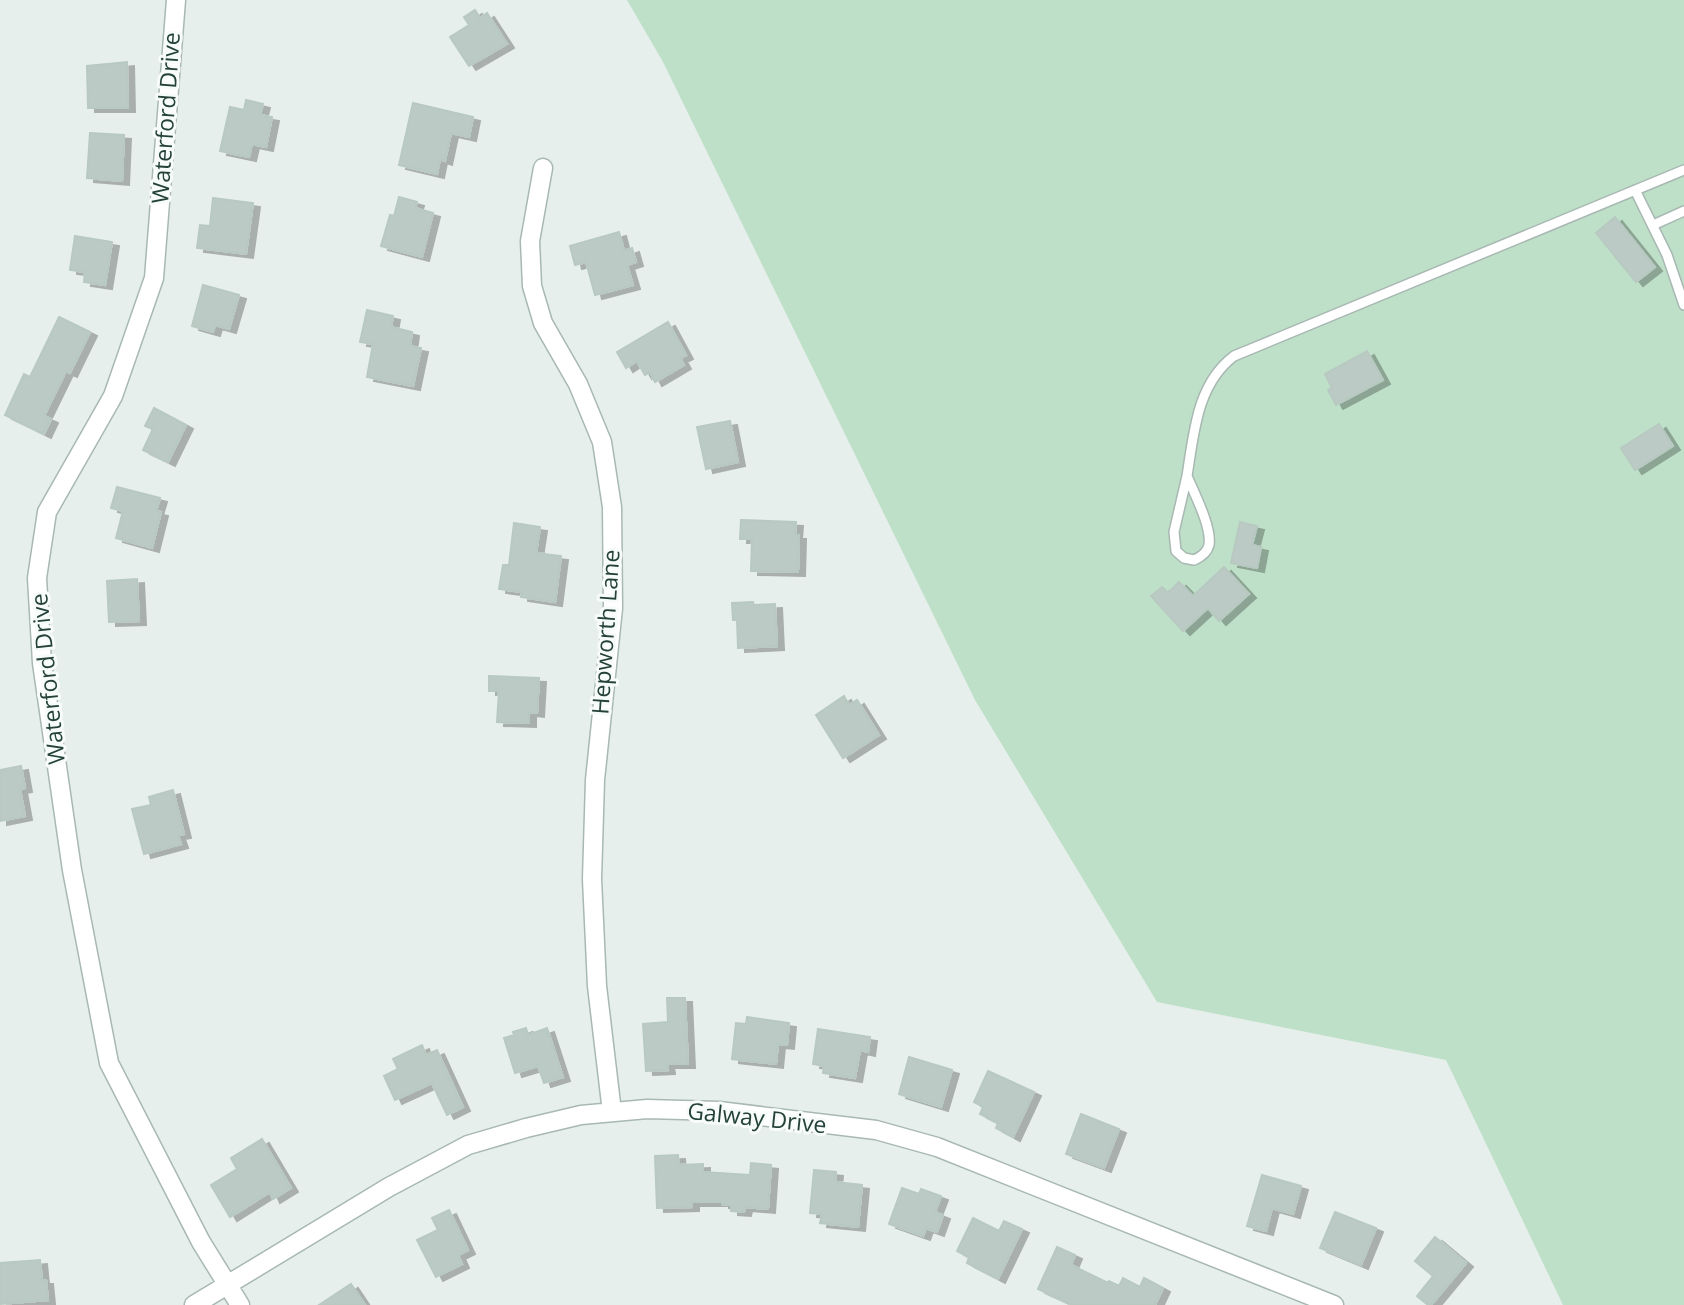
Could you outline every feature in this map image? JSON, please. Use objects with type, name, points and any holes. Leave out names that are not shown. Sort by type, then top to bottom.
[{"type":"street","name":"Waterford Drive","points":[[176,0],[154,278],[113,396],[47,512],[37,578],[42,663],[68,843],[109,1063],[201,1242],[240,1305]]},
{"type":"street","name":"Hepworth Lane","points":[[543,168],[530,241],[531,286],[543,324],[578,384],[602,442],[612,507],[612,608],[595,780],[592,879],[597,986],[612,1112]]},
{"type":"street","name":"Galway Drive","points":[[194,1305],[390,1187],[468,1145],[581,1115],[647,1109],[719,1111],[876,1130],[937,1147],[1334,1305]]},
{"type":"lane","points":[[1186,475],[1205,519],[1209,545],[1204,555],[1194,560],[1184,558],[1177,551],[1174,533],[1195,427],[1208,384],[1214,373],[1234,356],[1684,170]]},
{"type":"lane","points":[[1635,190],[1667,255],[1684,305]]},
{"type":"lane","points":[[1653,225],[1684,211]]},
{"type":"green space","points":[[627,0],[1684,0],[1684,1305],[1563,1305],[1446,1060],[1157,1002],[975,700],[663,62]]},
{"type":"building","points":[[475,10],[480,18],[487,13],[507,44],[469,66],[450,37],[469,25],[464,17]]},
{"type":"building","points":[[127,62],[128,108],[88,108],[87,66]]},
{"type":"building","points":[[246,100],[263,104],[260,115],[272,117],[266,147],[252,144],[249,157],[220,151],[230,107],[244,110]]},
{"type":"building","points":[[413,103],[473,117],[469,137],[451,133],[445,161],[440,159],[437,174],[399,165]]},
{"type":"building","points":[[90,133],[124,135],[122,181],[87,178]]},
{"type":"building","points":[[399,197],[417,202],[415,208],[433,213],[422,257],[381,246],[390,215],[394,216]]},
{"type":"building","points":[[213,198],[253,203],[246,254],[197,248],[200,225],[210,226]]},
{"type":"building","points":[[1615,217],[1655,267],[1636,282],[1596,233]]},
{"type":"building","points":[[619,232],[624,251],[632,248],[636,262],[627,265],[633,285],[595,295],[586,262],[575,265],[570,246]]},
{"type":"building","points":[[75,236],[112,242],[105,285],[84,282],[85,272],[70,270]]},
{"type":"building","points":[[203,285],[239,295],[229,329],[215,325],[213,332],[192,326]]},
{"type":"building","points":[[367,310],[393,316],[391,327],[412,332],[410,346],[421,348],[413,386],[367,377],[373,344],[360,342]]},
{"type":"building","points":[[59,317],[90,332],[70,373],[66,371],[44,416],[51,419],[44,434],[5,415],[24,374],[30,377]]},
{"type":"building","points":[[668,322],[686,355],[680,358],[684,365],[655,382],[650,372],[645,375],[637,361],[626,368],[617,352]]},
{"type":"building","points":[[1367,351],[1383,380],[1336,405],[1328,390],[1332,388],[1325,374]]},
{"type":"building","points":[[154,408],[186,425],[168,462],[143,450],[153,429],[145,426]]},
{"type":"building","points":[[730,421],[738,462],[706,469],[697,427]]},
{"type":"building","points":[[1659,424],[1673,446],[1635,470],[1621,448]]},
{"type":"building","points":[[117,487],[160,498],[156,511],[161,512],[152,548],[116,538],[123,511],[111,508]]},
{"type":"building","points":[[741,520],[796,522],[795,535],[799,535],[798,572],[751,571],[752,539],[740,539]]},
{"type":"building","points":[[1240,522],[1257,526],[1252,545],[1261,547],[1257,568],[1231,563]]},
{"type":"building","points":[[514,523],[540,527],[536,553],[561,556],[555,602],[521,597],[522,592],[499,589],[503,565],[509,565]]},
{"type":"building","points":[[1224,567],[1249,594],[1219,621],[1208,608],[1183,631],[1151,596],[1162,587],[1168,593],[1179,582],[1193,596]]},
{"type":"building","points":[[137,579],[139,621],[109,622],[107,581]]},
{"type":"building","points":[[753,602],[754,605],[775,604],[777,646],[738,648],[737,620],[733,620],[732,603]]},
{"type":"building","points":[[489,676],[539,678],[537,713],[529,712],[529,723],[497,722],[499,691],[489,691]]},
{"type":"building","points":[[844,696],[849,705],[857,700],[879,735],[843,758],[816,715]]},
{"type":"building","points":[[21,766],[25,788],[20,789],[25,816],[0,821],[0,770]]},
{"type":"building","points":[[173,790],[184,834],[178,835],[181,844],[144,854],[132,809],[151,805],[149,797]]},
{"type":"building","points":[[667,998],[685,998],[688,1064],[667,1064],[668,1070],[646,1071],[643,1024],[668,1022]]},
{"type":"building","points":[[747,1017],[789,1023],[787,1045],[778,1044],[776,1064],[732,1059],[736,1023],[746,1024]]},
{"type":"building","points":[[526,1028],[528,1035],[547,1028],[563,1077],[544,1083],[538,1066],[515,1073],[504,1038]]},
{"type":"building","points":[[818,1029],[870,1037],[868,1052],[860,1050],[855,1078],[823,1073],[824,1066],[813,1064]]},
{"type":"building","points":[[422,1045],[426,1055],[437,1050],[463,1107],[447,1115],[432,1083],[395,1100],[384,1076],[398,1069],[393,1059]]},
{"type":"building","points":[[909,1057],[952,1070],[941,1107],[899,1094]]},
{"type":"building","points":[[988,1071],[1034,1092],[1013,1137],[996,1128],[998,1123],[980,1114],[983,1107],[974,1102]]},
{"type":"building","points":[[1081,1114],[1119,1129],[1104,1168],[1066,1154]]},
{"type":"building","points":[[262,1139],[291,1188],[273,1199],[270,1192],[230,1217],[211,1185],[237,1169],[231,1158]]},
{"type":"building","points":[[678,1155],[679,1165],[703,1164],[703,1172],[750,1175],[751,1163],[771,1165],[768,1209],[745,1207],[744,1212],[731,1211],[731,1205],[722,1202],[692,1202],[692,1207],[657,1208],[655,1156]]},
{"type":"building","points":[[814,1170],[836,1172],[835,1182],[862,1185],[858,1227],[820,1223],[822,1214],[810,1213]]},
{"type":"building","points":[[1262,1175],[1301,1186],[1293,1214],[1272,1208],[1266,1231],[1247,1226]]},
{"type":"building","points":[[902,1188],[919,1194],[921,1189],[941,1196],[935,1212],[943,1215],[937,1232],[926,1228],[923,1236],[889,1224]]},
{"type":"building","points":[[449,1210],[468,1250],[458,1255],[462,1264],[436,1277],[417,1240],[438,1230],[432,1218]]},
{"type":"building","points":[[1335,1212],[1376,1228],[1361,1265],[1320,1248]]},
{"type":"building","points":[[973,1218],[999,1231],[1004,1221],[1022,1229],[998,1279],[967,1263],[969,1257],[957,1251]]},
{"type":"building","points":[[1435,1237],[1466,1263],[1431,1305],[1428,1305],[1417,1296],[1433,1276],[1415,1261]]},
{"type":"building","points":[[1057,1247],[1075,1255],[1071,1265],[1108,1283],[1109,1281],[1119,1286],[1123,1278],[1140,1287],[1144,1278],[1163,1288],[1155,1305],[1073,1305],[1038,1289]]},
{"type":"building","points":[[40,1260],[48,1300],[0,1304],[0,1263]]},
{"type":"building","points":[[351,1284],[365,1305],[319,1305]]}]
